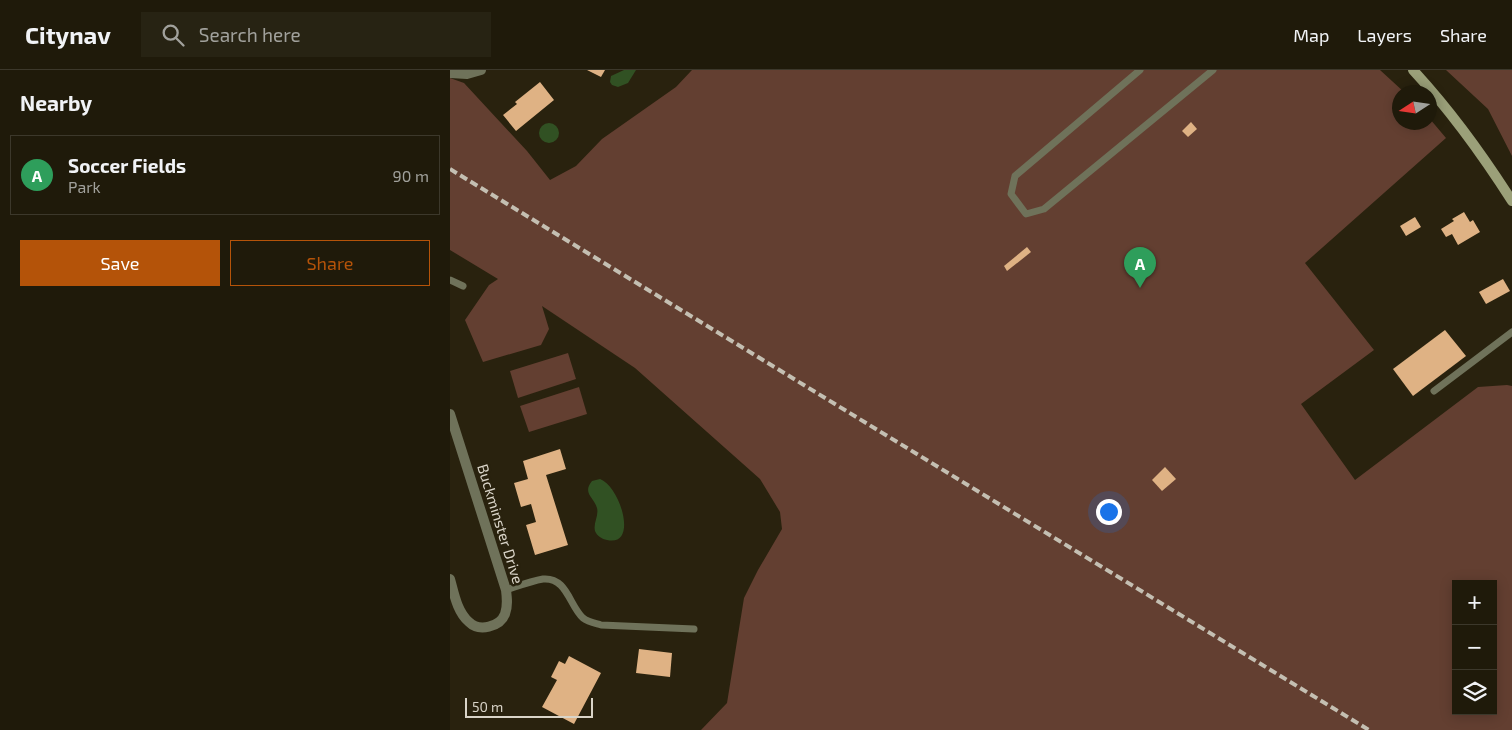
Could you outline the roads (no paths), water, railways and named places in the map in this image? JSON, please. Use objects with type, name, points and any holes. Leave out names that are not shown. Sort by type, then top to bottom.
[{"type":"street","points":[[450,74],[467,74],[481,70]]},
{"type":"street","points":[[1413,70],[1462,126],[1512,201]]},
{"type":"street","name":"Buckminster Drive","points":[[450,414],[506,590],[507,607],[504,616],[499,622],[492,625],[482,628],[474,626],[454,606],[450,579]]},
{"type":"lane","points":[[1140,70],[1015,176],[1011,194],[1026,214],[1044,210],[1213,70]]},
{"type":"lane","points":[[450,280],[462,286]]},
{"type":"lane","points":[[1434,391],[1512,332]]},
{"type":"lane","points":[[506,590],[544,579],[552,580],[563,587],[578,612],[590,623],[694,628]]},
{"type":"railway","points":[[450,169],[1369,730]]},
{"type":"place","name":"Soccer Fields","points":[[1140,288]]}]
